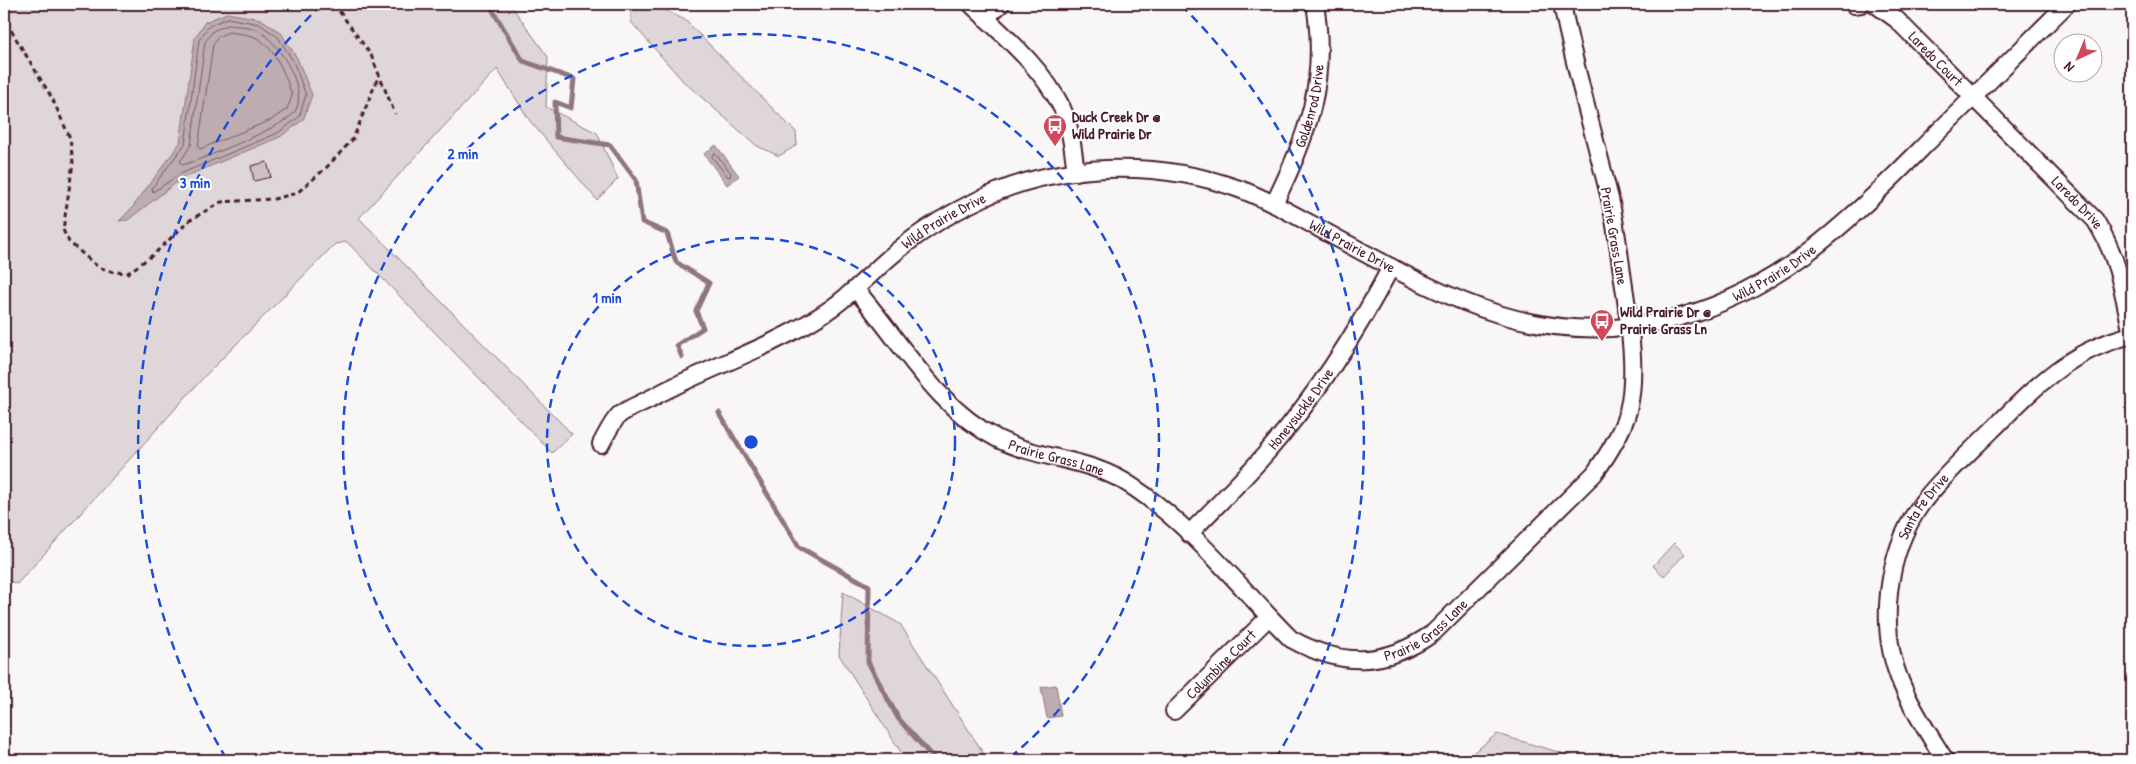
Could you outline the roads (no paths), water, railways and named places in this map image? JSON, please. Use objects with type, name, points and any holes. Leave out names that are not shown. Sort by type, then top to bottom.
[{"type":"street","points":[[971,4],[1048,85],[1062,109],[1071,135],[1076,172]]},
{"type":"street","points":[[985,18],[1001,4]]},
{"type":"street","name":"Goldenrod Drive","points":[[1274,204],[1304,136],[1315,101],[1320,64],[1314,4]]},
{"type":"street","name":"Prairie Grass Lane","points":[[856,290],[938,394],[964,417],[978,428],[1007,442],[1028,450],[1083,463],[1111,474],[1140,492],[1189,534],[1291,639],[1311,650],[1330,657],[1353,660],[1373,659],[1396,654],[1434,633],[1594,474],[1605,458],[1628,411],[1631,385],[1629,326],[1610,201],[1571,52],[1562,4]]},
{"type":"street","name":"Laredo Court","points":[[1875,4],[1896,19],[1974,97]]},
{"type":"street","name":"Wild Prairie Drive","points":[[601,444],[617,417],[682,382],[742,358],[783,338],[822,315],[856,290],[890,257],[921,232],[954,212],[1001,190],[1039,179],[1076,172],[1122,169],[1162,171],[1201,178],[1240,190],[1274,204],[1436,291],[1468,305],[1514,319],[1547,325],[1588,328],[1629,326],[1695,313],[1729,300],[1762,284],[1793,265],[1866,204],[2067,4]]},
{"type":"street","name":"Laredo Drive","points":[[1974,97],[2095,220],[2109,242],[2117,263],[2132,335]]},
{"type":"street","name":"Honeysuckle Drive","points":[[1189,534],[1268,451],[1304,406],[1338,359],[1391,267]]},
{"type":"street","name":"Santa Fe Drive","points":[[1945,760],[1912,706],[1901,683],[1889,632],[1888,605],[1891,578],[1898,552],[1908,527],[1921,505],[1937,485],[2043,379],[2067,361],[2090,349],[2132,335]]},
{"type":"street","name":"Columbine Court","points":[[1174,711],[1269,617]]},
{"type":"water","points":[[227,13],[261,19],[281,33],[297,58],[312,95],[303,120],[280,137],[182,178],[128,220],[119,221],[132,208],[180,143],[195,38],[205,22]]},
{"type":"water","points":[[716,145],[739,176],[727,185],[704,154]]},
{"type":"water","points":[[1056,685],[1061,716],[1047,718],[1041,687]]},
{"type":"waterway","points":[[489,4],[523,61],[574,79],[571,108],[555,102],[556,137],[610,145],[636,180],[642,222],[667,233],[676,262],[709,283],[696,311],[703,328],[677,345],[682,357]]},
{"type":"waterway","points":[[719,413],[799,547],[869,586],[868,662],[898,718],[935,760]]},
{"type":"place","name":"Duck Creek Dr @ Wild Prairie Dr","points":[[1055,147]]},
{"type":"place","name":"Wild Prairie Dr @ Prairie Grass Ln","points":[[1602,342]]}]
